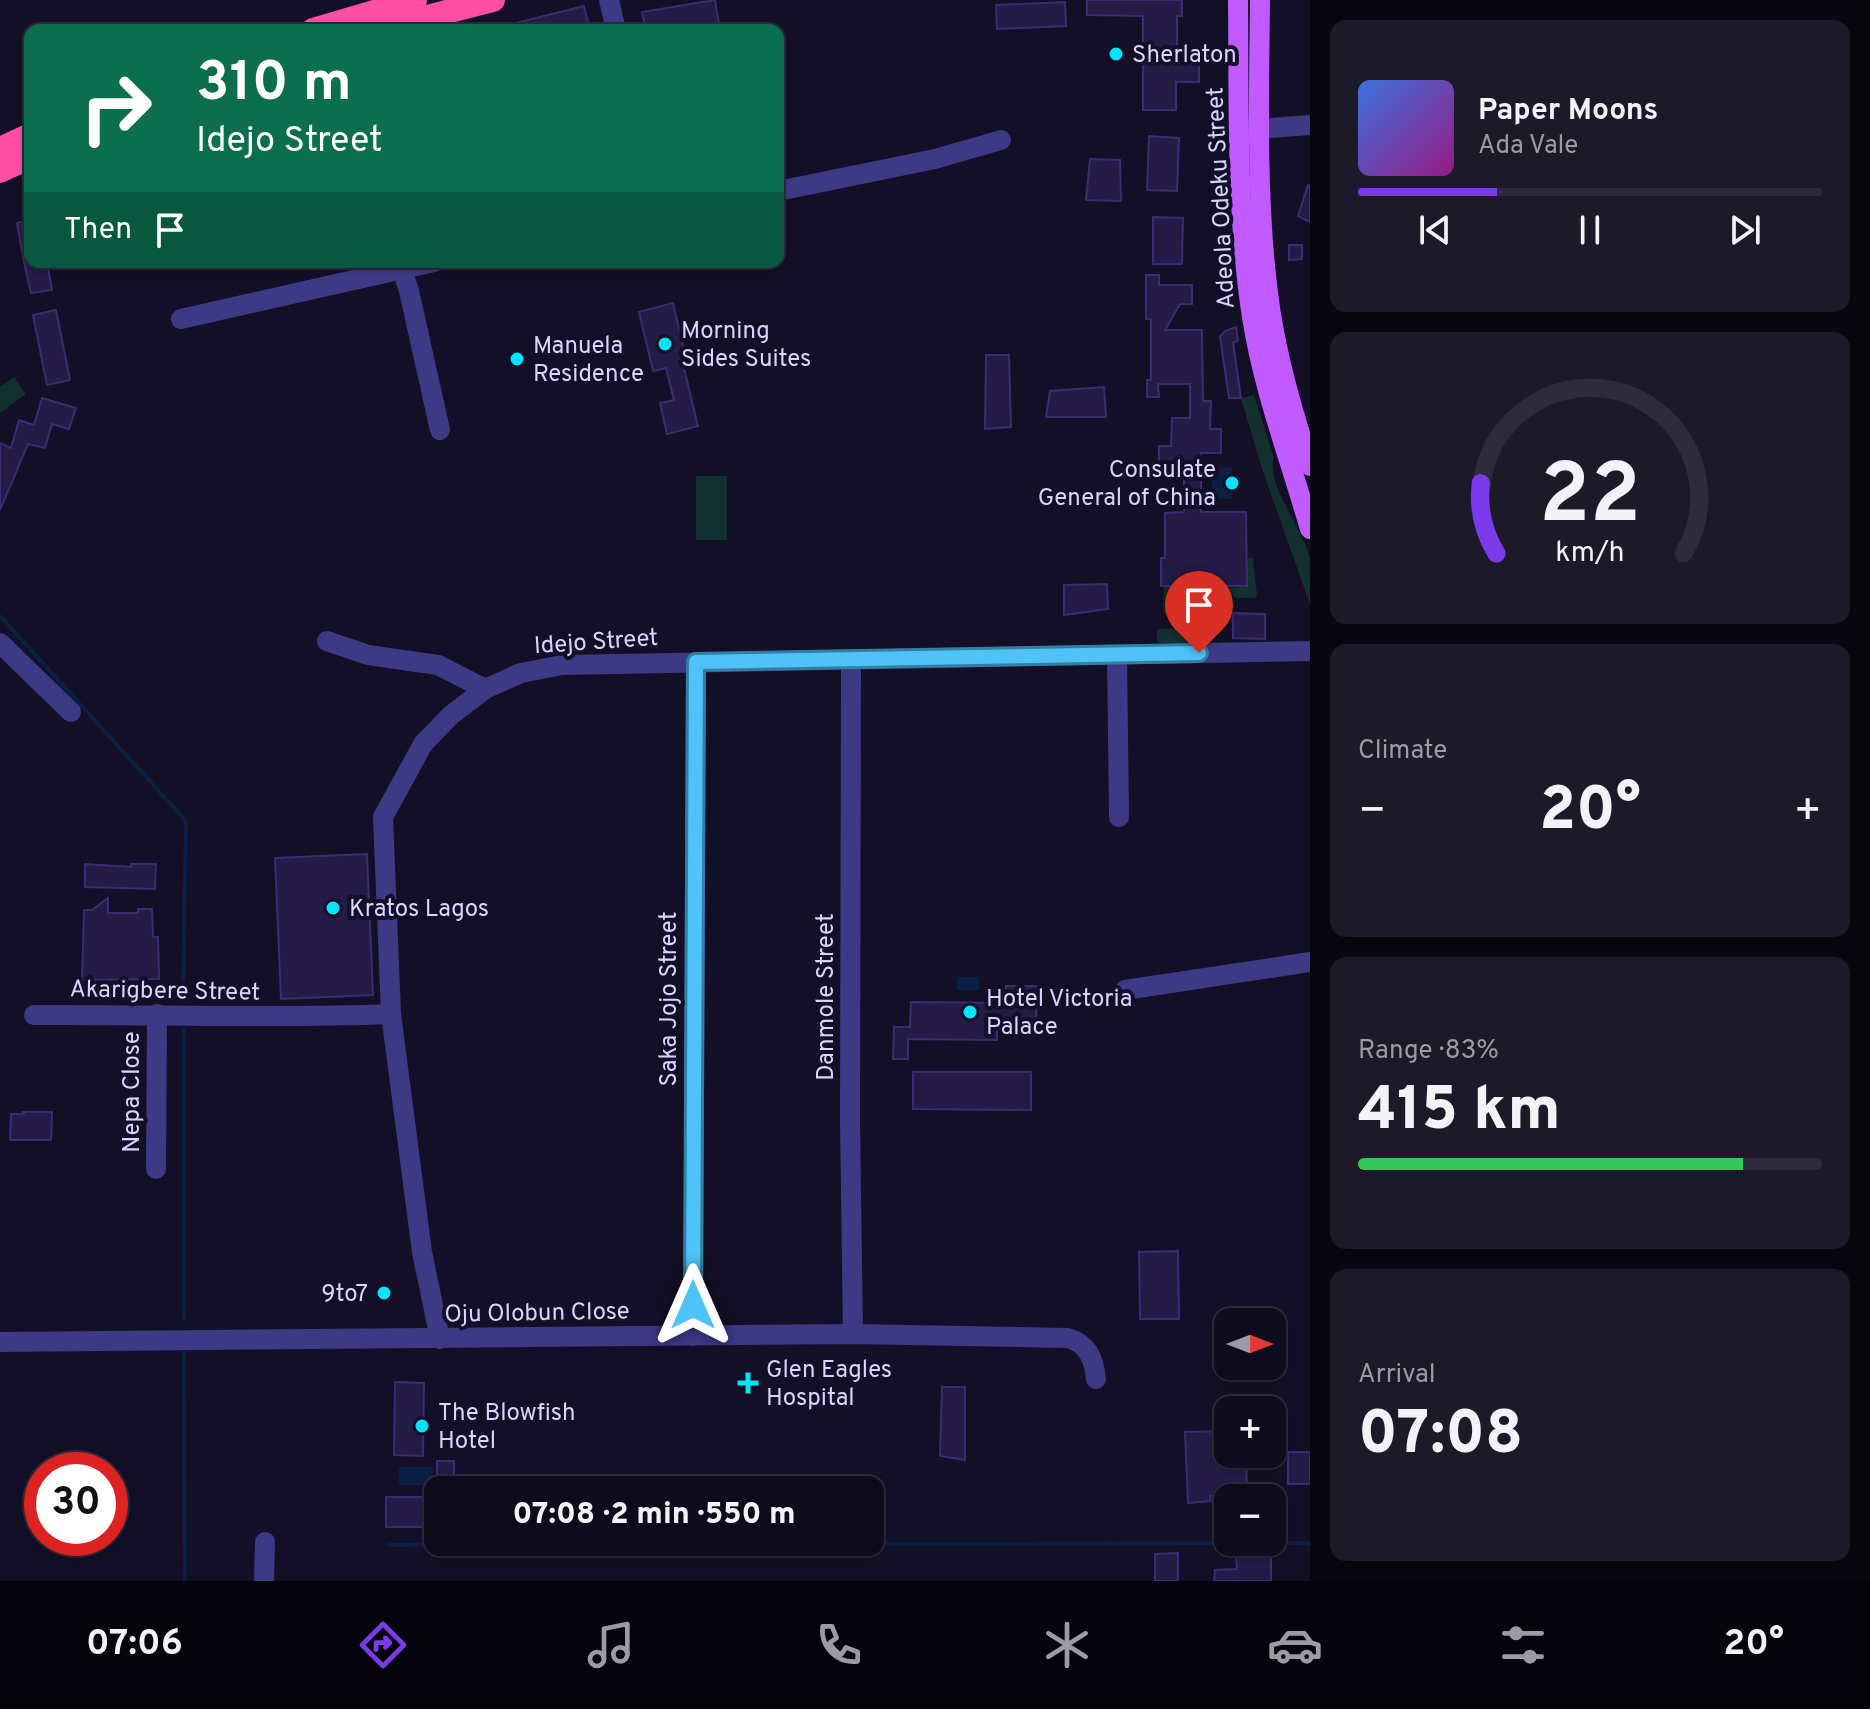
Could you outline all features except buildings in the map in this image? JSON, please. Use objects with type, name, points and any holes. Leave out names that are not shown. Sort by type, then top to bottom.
[{"type":"highway","points":[[333,24],[415,0]]},
{"type":"highway","points":[[400,24],[493,0]]},
{"type":"highway","points":[[0,149],[24,138]]},
{"type":"highway","points":[[0,171],[24,160]]},
{"type":"main road","name":"Adeola Odeku Street","points":[[1238,0],[1268,294],[1281,363],[1310,466]]},
{"type":"main road","name":"Adeola Odeku Street","points":[[1260,0],[1242,225],[1252,319],[1276,419],[1310,529]]},
{"type":"street","points":[[609,0],[615,24]]},
{"type":"street","points":[[1250,129],[1310,125]]},
{"type":"street","points":[[784,190],[939,159],[1001,140]]},
{"type":"street","points":[[181,319],[407,268]]},
{"type":"street","points":[[402,269],[440,430]]},
{"type":"street","points":[[327,641],[368,655],[438,665],[485,689]]},
{"type":"street","points":[[0,643],[71,712]]},
{"type":"street","name":"Idejo Street","points":[[440,1339],[422,1252],[391,1014],[383,817],[423,744],[450,716],[485,689],[521,673],[562,665],[1310,651]]},
{"type":"street","points":[[1117,654],[1119,817]]},
{"type":"street","name":"Danmole Street","points":[[851,660],[853,1334]]},
{"type":"street","name":"Saka Jojo Street","points":[[693,1336],[696,662]]},
{"type":"street","points":[[1125,990],[1310,962]]},
{"type":"street","name":"Akarigbere Street","points":[[34,1015],[157,1014],[295,1018],[391,1014]]},
{"type":"street","name":"Nepa Close","points":[[156,1169],[157,1014]]},
{"type":"street","name":"Oju Olobun Close","points":[[0,1342],[853,1334],[1068,1338],[1080,1341],[1087,1350],[1094,1363],[1096,1379]]},
{"type":"street","points":[[264,1581],[265,1542]]},
{"type":"green space","points":[[14,377],[26,394],[0,413],[0,387]]},
{"type":"green space","points":[[1254,395],[1274,458],[1275,481],[1310,559],[1310,604],[1262,469],[1241,398]]},
{"type":"green space","points":[[696,476],[727,476],[727,540],[696,540]]},
{"type":"green space","points":[[1247,558],[1253,558],[1257,595],[1255,598],[1235,598],[1224,588],[1247,587]]},
{"type":"green space","points":[[1164,586],[1174,586],[1178,590],[1207,589],[1196,594],[1194,614],[1167,615],[1163,611]]},
{"type":"green space","points":[[1157,629],[1195,629],[1195,643],[1157,643]]},
{"type":"water","points":[[1232,467],[1232,499],[1212,499],[1212,468]]},
{"type":"water","points":[[957,977],[979,977],[979,990],[957,990]]},
{"type":"water","points":[[399,1467],[433,1467],[433,1476],[424,1476],[424,1485],[399,1485]]},
{"type":"waterway","points":[[0,616],[186,821],[183,998]]},
{"type":"waterway","points":[[184,1030],[184,1318]]},
{"type":"waterway","points":[[184,1353],[185,1581]]},
{"type":"waterway","points":[[389,1545],[1310,1543]]},
{"type":"place","name":"Sherlaton","points":[[1116,54]]},
{"type":"place","name":"Morning Sides Suites","points":[[665,344]]},
{"type":"place","name":"Manuela Residence","points":[[517,359]]},
{"type":"place","name":"Consulate General of China","points":[[1232,483]]},
{"type":"place","name":"Kratos Lagos","points":[[333,908]]},
{"type":"place","name":"Hotel Victoria Palace","points":[[970,1012]]},
{"type":"place","name":"9to7","points":[[384,1293]]},
{"type":"place","name":"Glen Eagles Hospital","points":[[748,1383]]},
{"type":"place","name":"The Blowfish Hotel","points":[[422,1426]]},
{"type":"route","points":[[693,1305],[696,662],[1199,653]]}]
